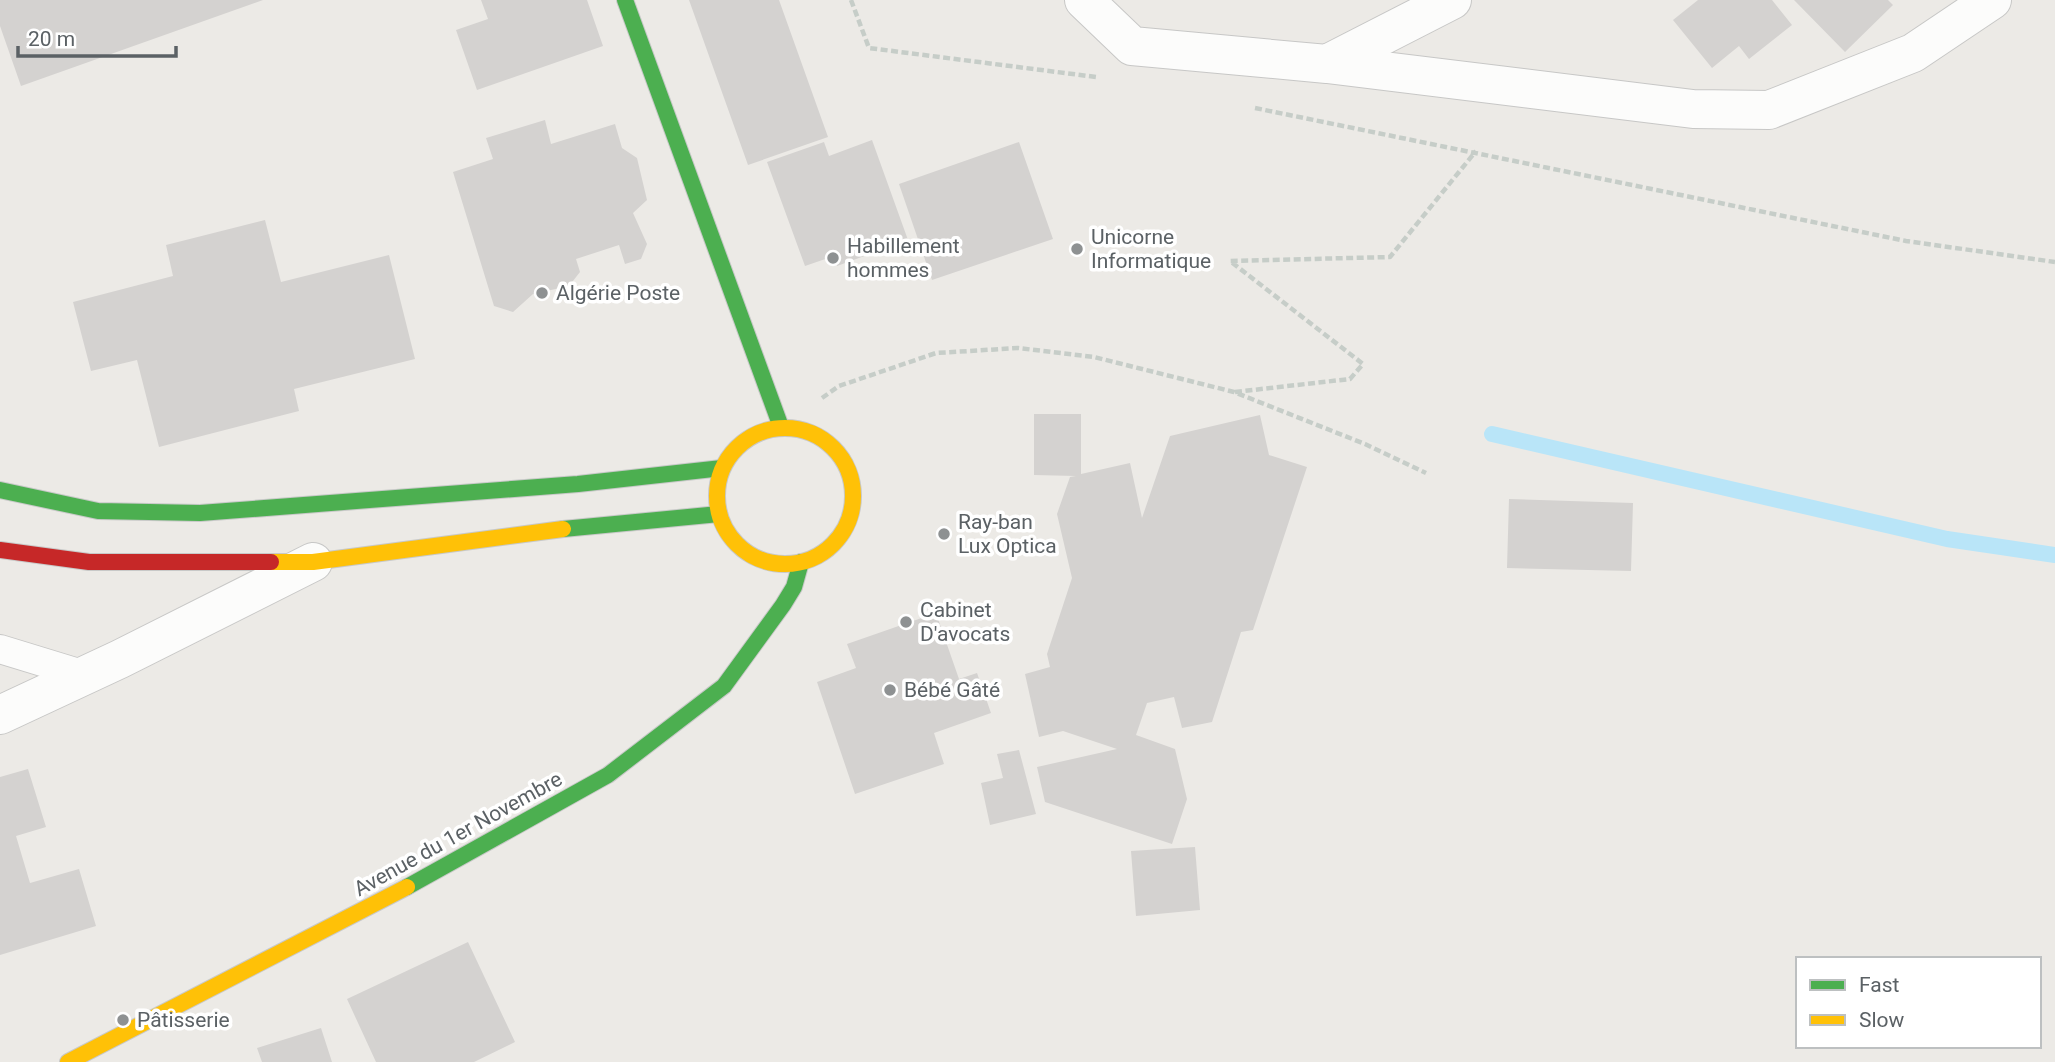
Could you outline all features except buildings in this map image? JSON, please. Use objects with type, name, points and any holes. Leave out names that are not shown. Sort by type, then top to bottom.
[{"type":"street","points":[[625,0],[659,86],[781,427]]},
{"type":"street","points":[[1084,0],[1132,46],[1327,64],[1693,109],[1769,110],[1913,53],[1992,0]]},
{"type":"street","points":[[1327,64],[1452,0]]},
{"type":"street","points":[[781,427],[803,429],[824,439],[840,454],[850,474],[853,496],[850,518],[839,538],[823,554],[801,562],[778,564],[756,558],[737,545],[723,527],[716,505],[717,482],[722,468],[740,443],[759,432],[781,427]]},
{"type":"street","points":[[0,490],[97,511],[200,513],[578,484],[722,468]]},
{"type":"street","points":[[0,550],[89,562],[313,562],[592,525],[719,514]]},
{"type":"street","points":[[0,715],[313,562]]},
{"type":"street","name":"Avenue du 1er Novembre","points":[[68,1062],[404,889],[608,775],[724,686],[783,605],[794,587],[801,562]]},
{"type":"lane","points":[[0,649],[85,675]]},
{"type":"path","points":[[851,0],[869,48],[1109,79]]},
{"type":"path","points":[[1245,106],[1476,151],[1906,241],[2055,262]]},
{"type":"path","points":[[1234,392],[1350,379],[1363,364],[1230,261],[1390,257],[1476,151]]},
{"type":"path","points":[[781,427],[839,386],[936,353],[1018,348],[1094,357],[1234,392],[1365,444],[1426,473]]},
{"type":"waterway","points":[[1492,434],[1947,539],[2055,555]]},
{"type":"traffic: fast","points":[[625,0],[781,427]]},
{"type":"traffic: fast","points":[[0,490],[98,511],[200,513],[578,484],[722,468]]},
{"type":"traffic: fast","points":[[563,529],[719,514]]},
{"type":"traffic: fast","points":[[407,887],[608,775],[724,686],[783,605],[794,587],[801,562]]},
{"type":"traffic: slow","points":[[785,428],[811,433],[833,448],[848,470],[853,496],[848,522],[833,544],[811,559],[785,564],[759,559],[737,544],[722,522],[717,496],[722,470],[737,448],[759,433],[785,428]]},
{"type":"traffic: slow","points":[[271,562],[313,562],[563,529]]},
{"type":"traffic: slow","points":[[68,1062],[407,887]]},
{"type":"traffic: jam","points":[[0,550],[89,562],[271,562]]},
{"type":"place","name":"Unicorne Informatique","points":[[1077,249]]},
{"type":"place","name":"Habillement hommes","points":[[833,258]]},
{"type":"place","name":"Algérie Poste","points":[[542,293]]},
{"type":"place","name":"Ray-ban Lux Optica","points":[[944,534]]},
{"type":"place","name":"Cabinet D'avocats","points":[[906,622]]},
{"type":"place","name":"Bébé Gâté","points":[[890,690]]},
{"type":"place","name":"Pâtisserie","points":[[123,1020]]}]
